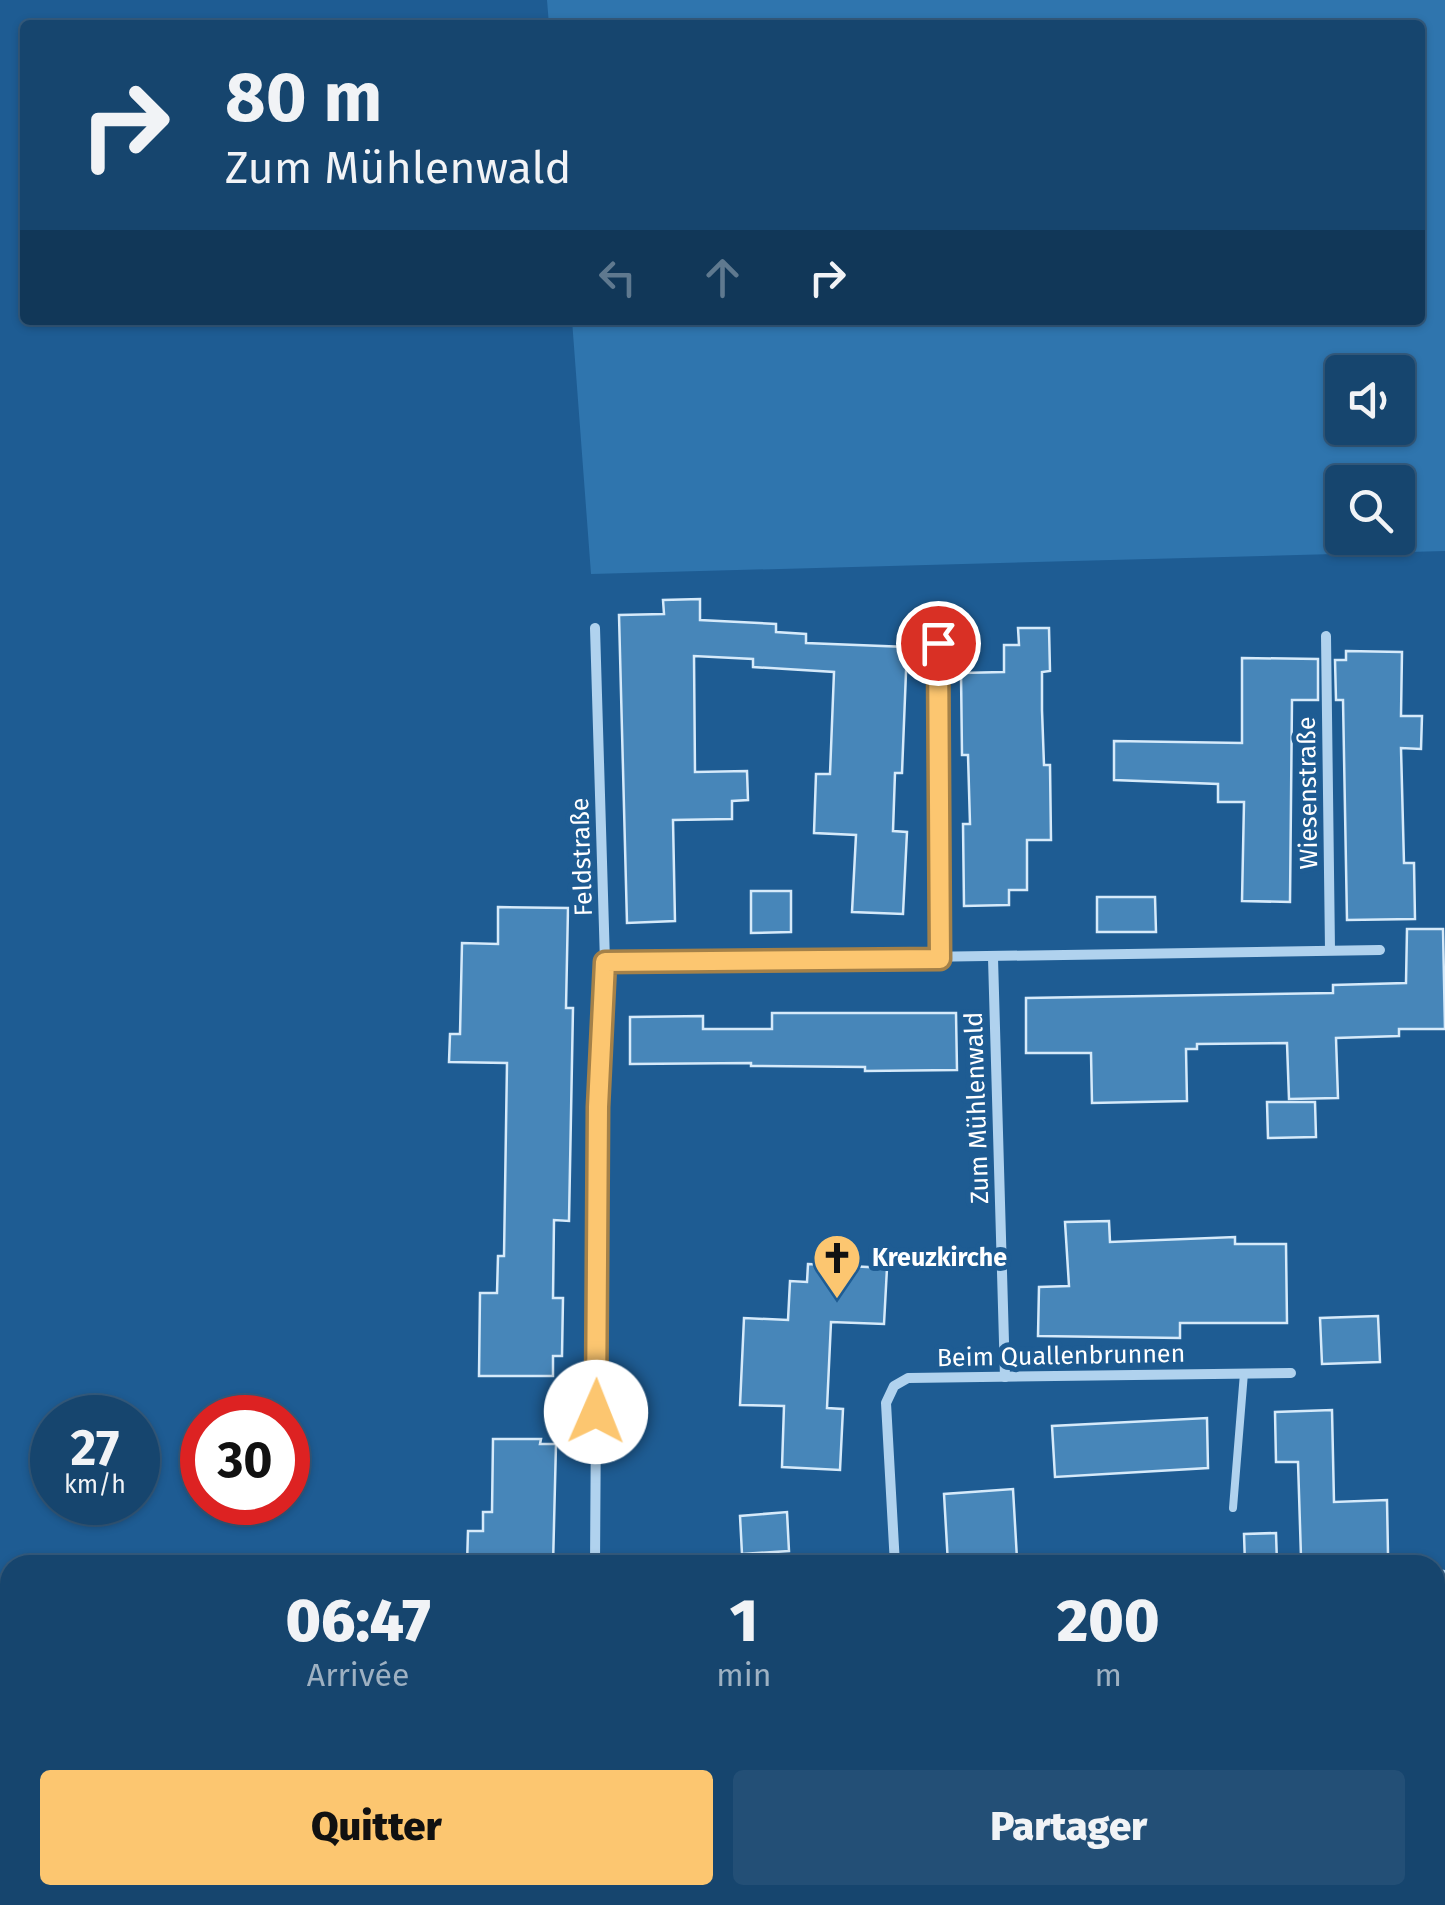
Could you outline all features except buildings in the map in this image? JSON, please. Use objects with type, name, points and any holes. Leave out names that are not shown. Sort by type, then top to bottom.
[{"type":"street","name":"Feldstraße","points":[[594,1555],[598,1107],[605,962],[595,628]]},
{"type":"street","name":"Wiesenstraße","points":[[1326,636],[1330,950]]},
{"type":"street","points":[[938,643],[940,959]]},
{"type":"street","points":[[605,962],[1380,950]]},
{"type":"street","name":"Zum Mühlenwald","points":[[993,958],[1005,1377]]},
{"type":"street","name":"Beim Quallenbrunnen","points":[[894,1555],[886,1403],[894,1386],[908,1378],[1291,1373]]},
{"type":"lane","points":[[1233,1508],[1244,1373]]},
{"type":"shaded area","points":[[547,0],[1445,0],[1445,551],[1415,552],[1415,465],[1325,465],[1325,554],[591,574],[572,325],[1425,325],[1425,20],[549,20]]},
{"type":"place","name":"Kreuzkirche","points":[[837,1300]]},
{"type":"route","points":[[596,1412],[598,1107],[605,962],[940,959],[938,643]]}]
